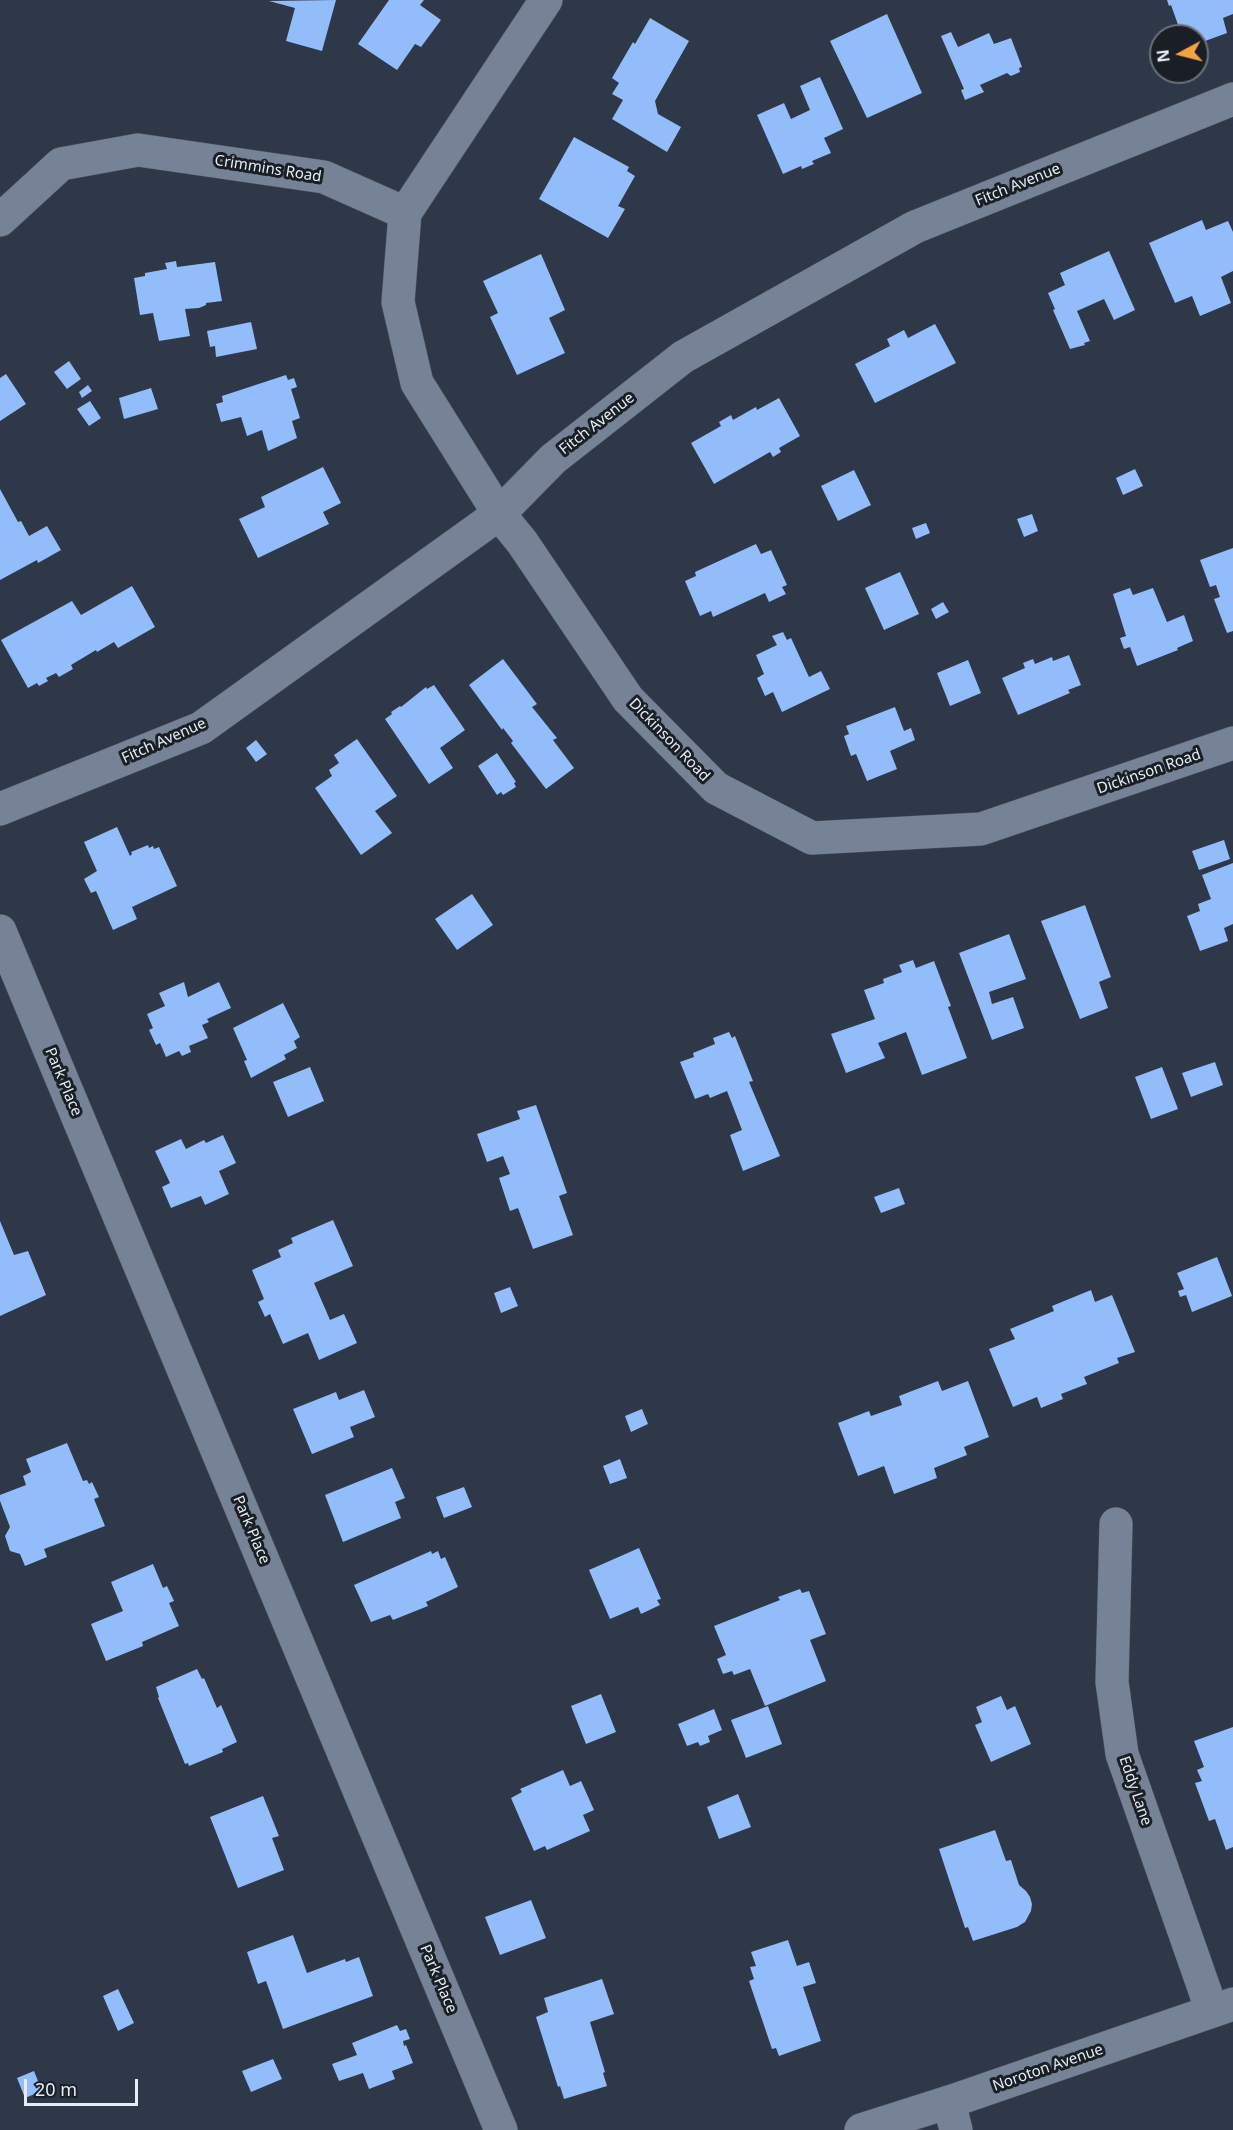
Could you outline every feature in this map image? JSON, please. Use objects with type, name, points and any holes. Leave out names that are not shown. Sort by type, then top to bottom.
[{"type":"street","points":[[405,213],[546,0]]},
{"type":"street","name":"Fitch Avenue","points":[[0,809],[201,728],[499,514],[553,459],[684,357],[789,296],[915,226],[1233,99]]},
{"type":"street","name":"Crimmins Road","points":[[0,219],[61,164],[138,150],[324,177],[405,213]]},
{"type":"street","name":"Dickinson Road","points":[[405,213],[398,302],[417,383],[499,514],[522,542],[628,699],[716,788],[812,838],[981,829],[1233,743]]},
{"type":"street","name":"Park Place","points":[[0,931],[501,2130]]},
{"type":"street","name":"Eddy Lane","points":[[1116,1524],[1112,1682],[1122,1754],[1223,2008]]},
{"type":"street","name":"Noroton Avenue","points":[[861,2130],[952,2116],[1223,2008]]},
{"type":"building","points":[[336,0],[322,51],[286,41],[295,8],[269,1]]},
{"type":"building","points":[[389,0],[424,0],[420,5],[441,20],[421,47],[415,44],[397,70],[358,44]]},
{"type":"building","points":[[1167,0],[1233,0],[1233,14],[1223,18],[1227,33],[1209,40],[1209,24],[1178,24],[1171,5],[1169,6]]},
{"type":"building","points":[[887,14],[922,93],[867,118],[830,41]]},
{"type":"building","points":[[650,18],[689,41],[655,101],[658,114],[681,127],[667,152],[612,119],[623,100],[612,94],[619,83],[612,78]]},
{"type":"building","points":[[951,32],[958,47],[989,33],[994,44],[1011,38],[1022,67],[1019,68],[1020,72],[1011,76],[1007,73],[980,85],[984,92],[965,100],[961,90],[964,89],[941,36]]},
{"type":"building","points":[[820,77],[843,129],[824,138],[831,153],[812,161],[814,164],[802,169],[801,166],[783,174],[757,115],[784,103],[791,119],[810,110],[800,86]]},
{"type":"building","points":[[574,137],[629,167],[627,171],[635,176],[618,206],[625,209],[608,238],[539,199]]},
{"type":"building","points":[[1202,220],[1206,230],[1228,221],[1233,232],[1233,271],[1221,277],[1231,303],[1200,316],[1192,296],[1175,303],[1149,243]]},
{"type":"building","points":[[1109,251],[1135,310],[1114,320],[1104,299],[1077,311],[1090,341],[1084,343],[1085,345],[1070,349],[1048,293],[1065,285],[1060,273]]},
{"type":"building","points":[[541,254],[565,310],[549,318],[565,353],[517,375],[490,317],[498,313],[483,281]]},
{"type":"building","points":[[176,261],[177,267],[215,262],[222,301],[206,303],[199,308],[185,309],[190,336],[159,341],[153,313],[140,315],[134,278],[145,276],[145,273],[167,269],[165,263]]},
{"type":"building","points":[[251,322],[257,349],[216,357],[215,346],[210,347],[207,331]]},
{"type":"building","points":[[935,324],[956,363],[875,403],[855,364],[890,346],[887,339],[904,330],[908,338]]},
{"type":"building","points":[[69,361],[81,379],[67,389],[54,372]]},
{"type":"building","points":[[6,374],[26,404],[0,421],[0,378]]},
{"type":"building","points":[[286,375],[288,380],[294,378],[297,387],[291,389],[300,418],[292,421],[297,438],[268,451],[262,430],[247,436],[241,417],[221,422],[216,404],[223,402],[222,396]]},
{"type":"building","points":[[88,385],[92,391],[82,398],[79,392]]},
{"type":"building","points":[[151,388],[158,409],[124,419],[119,398]]},
{"type":"building","points":[[779,398],[800,436],[779,448],[781,452],[773,457],[770,452],[714,484],[691,443],[721,426],[719,422],[731,415],[733,420],[756,407],[757,410]]},
{"type":"building","points":[[90,401],[101,418],[89,426],[77,409]]},
{"type":"building","points":[[323,467],[341,503],[323,512],[329,524],[258,558],[239,519],[265,507],[261,497]]},
{"type":"building","points":[[1135,469],[1143,486],[1123,495],[1116,478]]},
{"type":"building","points":[[854,470],[871,505],[838,521],[821,486]]},
{"type":"building","points":[[0,489],[18,522],[21,521],[29,536],[47,526],[61,550],[0,580]]},
{"type":"building","points":[[1032,514],[1038,531],[1024,537],[1017,519]]},
{"type":"building","points":[[926,523],[930,533],[916,539],[912,528]]},
{"type":"building","points":[[756,544],[761,554],[771,550],[787,585],[782,587],[786,594],[769,602],[765,593],[713,617],[711,611],[700,616],[685,581],[696,576],[695,572]]},
{"type":"building","points":[[1233,548],[1233,631],[1227,633],[1214,599],[1220,597],[1216,585],[1210,587],[1200,560]]},
{"type":"building","points":[[900,572],[919,614],[884,630],[865,588]]},
{"type":"building","points":[[132,586],[155,627],[118,648],[114,642],[97,652],[96,650],[71,665],[73,669],[59,677],[56,673],[46,678],[48,681],[39,686],[37,683],[28,688],[1,640],[72,601],[81,615]]},
{"type":"building","points":[[1130,588],[1133,595],[1153,588],[1167,622],[1184,615],[1193,641],[1177,648],[1178,650],[1137,666],[1130,647],[1124,649],[1120,638],[1126,636],[1113,594]]},
{"type":"building","points":[[943,602],[949,612],[936,619],[931,609]]},
{"type":"building","points":[[783,632],[787,640],[791,638],[809,677],[821,671],[830,689],[782,712],[773,692],[765,696],[757,678],[764,674],[756,655],[777,645],[772,636]]},
{"type":"building","points":[[1069,655],[1081,685],[1068,690],[1070,693],[1018,715],[1002,678],[1025,668],[1023,663],[1033,659],[1035,664],[1052,657],[1053,661]]},
{"type":"building","points":[[503,659],[537,704],[532,707],[557,738],[553,740],[574,768],[546,789],[511,743],[513,741],[503,728],[502,730],[469,685]]},
{"type":"building","points":[[968,660],[981,693],[950,706],[937,673]]},
{"type":"building","points":[[434,685],[465,730],[440,748],[453,768],[429,784],[385,719],[392,714],[391,712],[426,687],[427,689]]},
{"type":"building","points":[[895,707],[904,731],[911,728],[915,740],[890,751],[897,769],[867,781],[856,754],[851,756],[844,736],[849,734],[846,726]]},
{"type":"building","points":[[357,739],[397,796],[375,811],[392,833],[361,855],[315,788],[332,776],[329,770],[339,763],[334,755]]},
{"type":"building","points":[[256,740],[267,754],[256,762],[246,748]]},
{"type":"building","points":[[497,753],[516,782],[514,783],[516,787],[503,795],[501,792],[497,795],[478,766]]},
{"type":"building","points":[[117,827],[130,856],[131,852],[148,845],[149,848],[153,846],[154,849],[159,847],[177,886],[132,907],[137,919],[113,930],[96,891],[91,893],[84,879],[97,871],[84,842]]},
{"type":"building","points":[[1224,840],[1230,859],[1199,870],[1192,851]]},
{"type":"building","points":[[1233,863],[1233,924],[1224,928],[1228,941],[1200,951],[1187,916],[1200,911],[1198,904],[1211,899],[1202,875]]},
{"type":"building","points":[[472,894],[493,925],[457,950],[435,919]]},
{"type":"building","points":[[1085,905],[1111,977],[1099,982],[1108,1008],[1080,1019],[1041,921]]},
{"type":"building","points":[[1009,934],[1026,979],[989,992],[992,1004],[1013,997],[1024,1028],[992,1040],[959,953]]},
{"type":"building","points":[[913,960],[916,968],[934,961],[967,1058],[922,1075],[906,1032],[878,1043],[885,1058],[846,1073],[831,1034],[875,1019],[864,990],[884,983],[883,979],[902,972],[899,965]]},
{"type":"building","points":[[184,982],[188,997],[219,982],[231,1008],[207,1019],[209,1022],[202,1025],[208,1038],[189,1046],[191,1052],[182,1056],[179,1051],[166,1057],[160,1043],[156,1045],[149,1030],[153,1028],[147,1014],[165,1006],[159,993]]},
{"type":"building","points":[[283,1003],[300,1037],[294,1041],[297,1048],[284,1055],[286,1059],[251,1078],[244,1061],[247,1060],[233,1028]]},
{"type":"building","points":[[729,1032],[732,1038],[735,1036],[753,1081],[749,1082],[780,1156],[743,1171],[730,1135],[742,1130],[727,1091],[710,1098],[708,1094],[695,1099],[680,1062],[694,1057],[693,1053],[715,1044],[713,1038]]},
{"type":"building","points":[[1215,1062],[1223,1085],[1191,1097],[1182,1073]]},
{"type":"building","points":[[310,1067],[324,1101],[288,1117],[273,1082]]},
{"type":"building","points":[[1162,1067],[1178,1109],[1151,1119],[1135,1077]]},
{"type":"building","points":[[536,1105],[567,1193],[559,1196],[573,1235],[533,1249],[518,1208],[510,1211],[499,1178],[510,1174],[503,1156],[487,1162],[477,1134],[520,1119],[517,1111]]},
{"type":"building","points":[[223,1135],[236,1163],[219,1171],[229,1194],[205,1205],[201,1196],[171,1208],[162,1187],[170,1183],[155,1151],[181,1139],[186,1149],[204,1140],[206,1143]]},
{"type":"building","points":[[899,1188],[905,1204],[881,1213],[874,1197]]},
{"type":"building","points":[[333,1220],[353,1266],[314,1283],[330,1320],[344,1314],[357,1343],[319,1360],[308,1333],[283,1344],[270,1314],[265,1317],[258,1302],[264,1299],[252,1270],[281,1257],[278,1250],[293,1243],[291,1238]]},
{"type":"building","points":[[0,1221],[14,1255],[28,1251],[46,1295],[0,1316]]},
{"type":"building","points":[[1217,1257],[1232,1296],[1192,1312],[1186,1295],[1180,1297],[1178,1291],[1184,1289],[1177,1273]]},
{"type":"building","points":[[510,1287],[518,1306],[501,1313],[494,1293]]},
{"type":"building","points":[[1091,1290],[1095,1302],[1112,1295],[1135,1352],[1117,1358],[1119,1363],[1084,1377],[1087,1384],[1061,1394],[1063,1399],[1041,1408],[1037,1397],[1013,1407],[989,1349],[1015,1339],[1010,1329],[1054,1311],[1052,1306]]},
{"type":"building","points":[[938,1381],[942,1391],[968,1381],[989,1437],[964,1447],[967,1455],[934,1468],[937,1478],[894,1494],[884,1466],[858,1476],[838,1423],[869,1411],[871,1416],[902,1405],[899,1396]]},
{"type":"building","points":[[364,1390],[375,1417],[350,1427],[354,1437],[312,1454],[293,1409],[336,1392],[339,1400]]},
{"type":"building","points":[[642,1409],[648,1424],[631,1432],[625,1416]]},
{"type":"building","points":[[67,1443],[83,1481],[87,1480],[89,1484],[92,1482],[99,1497],[94,1499],[105,1526],[44,1549],[47,1557],[25,1566],[20,1554],[10,1551],[5,1536],[10,1527],[0,1495],[26,1485],[23,1476],[31,1472],[26,1459]]},
{"type":"building","points":[[620,1459],[627,1478],[610,1484],[603,1466]]},
{"type":"building","points":[[392,1468],[405,1498],[395,1502],[401,1518],[343,1542],[325,1495]]},
{"type":"building","points":[[464,1487],[472,1507],[444,1518],[436,1497]]},
{"type":"building","points":[[639,1548],[661,1599],[657,1600],[660,1605],[641,1614],[638,1607],[610,1619],[589,1570]]},
{"type":"building","points":[[431,1551],[432,1554],[438,1551],[441,1559],[445,1557],[458,1587],[426,1602],[428,1606],[393,1620],[390,1615],[371,1622],[354,1585]]},
{"type":"building","points":[[153,1564],[163,1588],[167,1586],[174,1601],[169,1603],[179,1626],[142,1642],[143,1646],[106,1661],[91,1624],[123,1611],[111,1582]]},
{"type":"building","points":[[800,1589],[802,1593],[809,1591],[826,1634],[810,1640],[826,1681],[765,1706],[750,1669],[734,1675],[732,1671],[723,1674],[717,1659],[726,1655],[714,1626],[780,1600],[778,1597]]},
{"type":"building","points":[[197,1669],[202,1679],[204,1678],[217,1708],[221,1705],[237,1742],[222,1749],[223,1752],[189,1766],[188,1763],[185,1764],[158,1698],[156,1687]]},
{"type":"building","points":[[601,1694],[616,1732],[586,1744],[571,1706]]},
{"type":"building","points":[[1001,1696],[1007,1710],[1015,1706],[1031,1744],[991,1762],[975,1725],[982,1722],[976,1707]]},
{"type":"building","points":[[768,1706],[782,1744],[746,1758],[731,1720]]},
{"type":"building","points":[[714,1709],[722,1730],[708,1736],[710,1742],[700,1746],[698,1742],[687,1746],[678,1724]]},
{"type":"building","points":[[1233,1727],[1233,1847],[1226,1850],[1215,1819],[1209,1821],[1195,1783],[1202,1781],[1197,1770],[1204,1767],[1194,1741]]},
{"type":"building","points":[[563,1770],[570,1786],[581,1781],[594,1810],[583,1815],[590,1831],[547,1850],[545,1846],[534,1851],[511,1798],[522,1792],[520,1789]]},
{"type":"building","points":[[738,1794],[751,1827],[719,1839],[707,1807]]},
{"type":"building","points":[[263,1796],[279,1836],[272,1838],[284,1870],[238,1888],[210,1817]]},
{"type":"building","points":[[995,1830],[1006,1861],[1011,1860],[1019,1885],[1030,1897],[1031,1911],[1025,1922],[1017,1927],[973,1941],[968,1927],[965,1928],[939,1849]]},
{"type":"building","points":[[531,1900],[546,1938],[500,1955],[485,1917]]},
{"type":"building","points":[[293,1935],[307,1973],[345,1959],[346,1962],[359,1957],[373,1996],[283,2029],[266,1981],[258,1984],[247,1952]]},
{"type":"building","points":[[788,1940],[797,1966],[809,1962],[816,1983],[803,1987],[821,2041],[779,2056],[776,2048],[772,2049],[749,1981],[754,1979],[750,1967],[756,1966],[751,1952]]},
{"type":"building","points":[[602,1979],[614,2014],[590,2022],[607,2086],[564,2099],[560,2086],[558,2087],[536,2017],[548,2012],[544,1998]]},
{"type":"building","points":[[118,1989],[134,2023],[118,2031],[103,1996]]},
{"type":"building","points":[[397,2025],[400,2031],[406,2029],[410,2039],[403,2041],[404,2046],[406,2045],[413,2063],[392,2071],[395,2079],[369,2089],[363,2073],[339,2081],[332,2064],[357,2055],[352,2043]]},
{"type":"building","points":[[273,2059],[282,2079],[251,2092],[242,2071]]},
{"type":"building","points":[[34,2071],[42,2091],[25,2098],[17,2078]]}]
